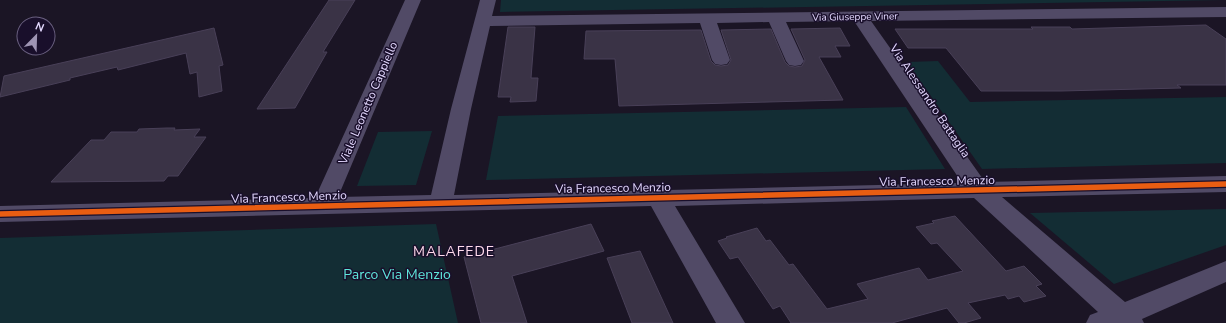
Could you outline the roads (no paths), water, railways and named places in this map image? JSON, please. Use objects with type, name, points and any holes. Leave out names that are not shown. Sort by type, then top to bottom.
[{"type":"street","name":"Viale Leonetto Cappiello","points":[[323,206],[413,0]]},
{"type":"street","points":[[441,202],[461,109],[488,0]]},
{"type":"street","name":"Via Giuseppe Viner","points":[[484,21],[1226,12]]},
{"type":"street","name":"Via Alessandro Battaglia","points":[[859,16],[978,189],[1117,320]]},
{"type":"street","points":[[775,17],[795,61]]},
{"type":"street","points":[[707,18],[721,60]]},
{"type":"street","name":"Via Francesco Menzio","points":[[0,214],[441,202],[1226,184]]},
{"type":"street","points":[[658,197],[730,323]]},
{"type":"street","points":[[1117,320],[1226,271]]},
{"type":"district","name":"MALAFEDE","points":[[454,251]]},
{"type":"park label","name":"Parco Via Menzio","points":[[397,274]]}]
